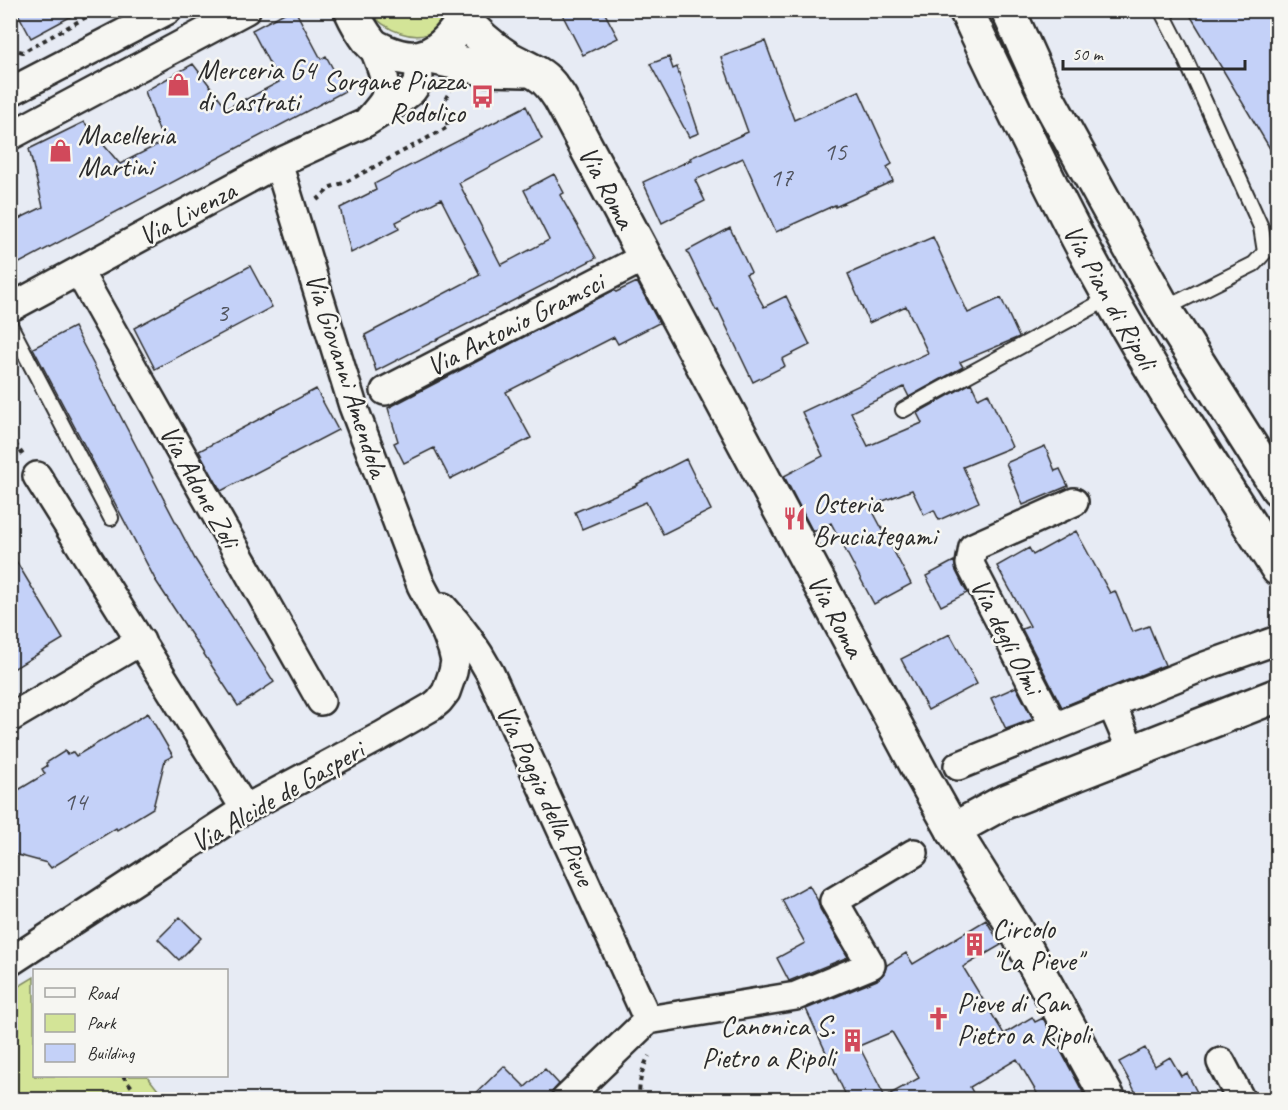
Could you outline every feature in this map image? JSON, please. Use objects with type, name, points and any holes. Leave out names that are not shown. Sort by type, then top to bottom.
[{"type":"street","points":[[10,93],[168,10]]},
{"type":"street","points":[[10,136],[246,10]]},
{"type":"street","points":[[351,10],[372,44],[402,57],[410,59],[422,57],[487,69],[530,70]]},
{"type":"street","name":"Via Pian di Ripoli","points":[[966,10],[1087,255],[1168,396],[1278,569]]},
{"type":"street","name":"Via Pian di Ripoli","points":[[1008,10],[1049,100],[1164,309],[1278,489]]},
{"type":"street","points":[[422,57],[445,43],[455,33],[462,14]]},
{"type":"street","name":"Via Roma","points":[[462,14],[473,31],[495,50],[538,74],[546,80],[560,98],[916,765],[953,830],[1014,927],[1109,1100]]},
{"type":"street","name":"Via Livenza","points":[[365,123],[385,98],[386,90],[384,77],[372,44]]},
{"type":"street","name":"Via Livenza","points":[[10,308],[278,163],[365,123],[411,91],[419,81],[422,57]]},
{"type":"street","points":[[69,62],[87,96]]},
{"type":"street","name":"Via Giovanni Amendola","points":[[278,163],[353,406],[421,585]]},
{"type":"street","name":"Via Antonio Gramsci","points":[[385,391],[645,257]]},
{"type":"street","name":"Via Adone Zoli","points":[[79,272],[321,701]]},
{"type":"street","points":[[37,476],[245,809]]},
{"type":"street","name":"Via degli Olmi","points":[[1054,726],[970,564],[973,547],[1074,502]]},
{"type":"street","name":"Via Alcide de Gasperi","points":[[10,962],[245,809],[381,736],[440,701],[449,685],[454,661],[446,633],[421,585]]},
{"type":"street","name":"Via Poggio della Pieve","points":[[421,585],[463,629],[490,673],[648,1020]]},
{"type":"street","name":"Via degli Olmi","points":[[958,766],[1111,703],[1278,640]]},
{"type":"street","points":[[10,718],[141,641]]},
{"type":"street","points":[[953,830],[1002,803],[1278,695]]},
{"type":"street","points":[[1111,703],[1132,752]]},
{"type":"street","points":[[565,1100],[648,1020],[796,996],[870,965],[834,901],[914,853]]},
{"type":"street","points":[[1221,1062],[1241,1100]]},
{"type":"lane","points":[[1161,10],[1261,227],[1264,252],[1254,264],[1164,309]]},
{"type":"lane","points":[[903,410],[1111,297]]},
{"type":"lane","points":[[10,325],[111,518]]},
{"type":"path","points":[[10,49],[22,52],[99,10]]},
{"type":"path","points":[[639,1100],[639,1082],[645,1064],[652,1053]]},
{"type":"path","points":[[124,1077],[142,1100]]},
{"type":"green space","points":[[370,11],[440,11],[440,20],[436,28],[429,33],[411,35],[391,29],[375,18]]},
{"type":"green space","points":[[33,978],[33,1077],[148,1077],[165,1099],[11,1099],[11,991]]},
{"type":"building","points":[[16,10],[83,10],[31,38]]},
{"type":"building","points":[[290,10],[295,10],[321,59],[326,56],[345,91],[10,268],[10,223],[43,207],[29,149],[84,122],[120,164],[163,142],[145,91],[193,64],[227,108],[279,82],[252,30]]},
{"type":"building","points":[[560,10],[603,10],[618,38],[583,55]]},
{"type":"building","points":[[1187,10],[1278,10],[1278,162]]},
{"type":"building","points":[[765,41],[794,120],[859,91],[892,164],[887,167],[893,181],[776,232],[743,158],[695,180],[705,201],[662,223],[643,182],[748,132],[721,57]]},
{"type":"building","points":[[669,57],[673,69],[677,67],[699,133],[689,137],[650,64]]},
{"type":"building","points":[[526,106],[542,139],[459,183],[501,265],[549,240],[524,190],[554,174],[564,193],[560,195],[596,258],[376,371],[365,335],[480,275],[441,199],[396,222],[399,229],[351,253],[340,208],[376,190],[374,184]]},
{"type":"building","points":[[730,228],[751,272],[746,274],[764,307],[786,296],[810,345],[782,359],[785,366],[753,382],[687,251]]},
{"type":"building","points":[[933,237],[968,313],[1001,298],[1019,337],[960,362],[963,367],[909,397],[904,387],[851,412],[868,446],[922,423],[917,413],[971,383],[978,398],[988,393],[1012,447],[963,467],[979,502],[939,520],[934,510],[924,515],[912,490],[870,506],[911,584],[874,604],[831,523],[813,532],[784,476],[823,456],[802,412],[928,353],[906,306],[869,323],[848,274]]},
{"type":"building","points":[[250,266],[272,307],[155,369],[134,328]]},
{"type":"building","points":[[637,282],[659,323],[618,344],[614,337],[506,392],[531,438],[450,479],[434,448],[404,463],[394,443],[398,441],[388,408],[614,290],[616,292]]},
{"type":"building","points":[[74,327],[195,559],[274,682],[238,706],[156,581],[33,348]]},
{"type":"building","points":[[316,389],[338,430],[221,491],[199,451]]},
{"type":"building","points":[[1045,446],[1055,471],[1060,469],[1068,486],[1023,505],[1006,463]]},
{"type":"building","points":[[686,459],[711,510],[663,534],[646,502],[582,529],[575,512],[638,485]]},
{"type":"building","points":[[1076,531],[1110,593],[1115,591],[1132,632],[1149,626],[1165,665],[1062,707],[1022,629],[1030,626],[997,566],[1029,548],[1033,555]]},
{"type":"building","points":[[10,551],[63,639],[10,671]]},
{"type":"building","points":[[954,561],[956,571],[967,593],[941,606],[926,576]]},
{"type":"building","points":[[950,634],[977,684],[928,710],[901,659]]},
{"type":"building","points":[[1016,687],[1033,719],[1006,729],[991,698]]},
{"type":"building","points":[[148,713],[173,756],[165,760],[153,808],[51,868],[47,863],[10,853],[10,795],[45,774],[42,769],[47,766],[46,763],[65,751],[67,754],[73,752],[76,756]]},
{"type":"building","points":[[809,885],[848,957],[789,981],[777,958],[805,943],[782,900]]},
{"type":"building","points":[[180,917],[201,938],[179,960],[158,939]]},
{"type":"building","points":[[986,920],[1001,945],[963,967],[1004,1034],[1032,1017],[1035,1022],[1043,1018],[1087,1100],[1041,1100],[1017,1059],[970,1087],[977,1100],[848,1100],[806,1009],[877,980],[884,973],[887,965],[906,953],[913,964]],"holes":[[[892,1032],[919,1078],[885,1097],[859,1046]]]},
{"type":"building","points":[[1145,1048],[1155,1066],[1170,1057],[1181,1076],[1187,1073],[1201,1100],[1140,1100],[1119,1062]]},
{"type":"building","points":[[504,1066],[525,1087],[545,1069],[559,1084],[550,1095],[550,1100],[469,1100]]},
{"type":"place","name":"Merceria G4 di Castrati","points":[[179,85]]},
{"type":"place","name":"Sorgane Piazza Rodolico","points":[[483,96]]},
{"type":"place","name":"Macelleria Martini","points":[[60,150]]},
{"type":"place","name":"Osteria Bruciategami","points":[[795,519]]},
{"type":"place","name":"Circolo \"La Pieve\"","points":[[974,944]]},
{"type":"place","name":"Pieve di San Pietro a Ripoli","points":[[939,1018]]},
{"type":"place","name":"Canonica S. Pietro a Ripoli","points":[[853,1041]]}]
